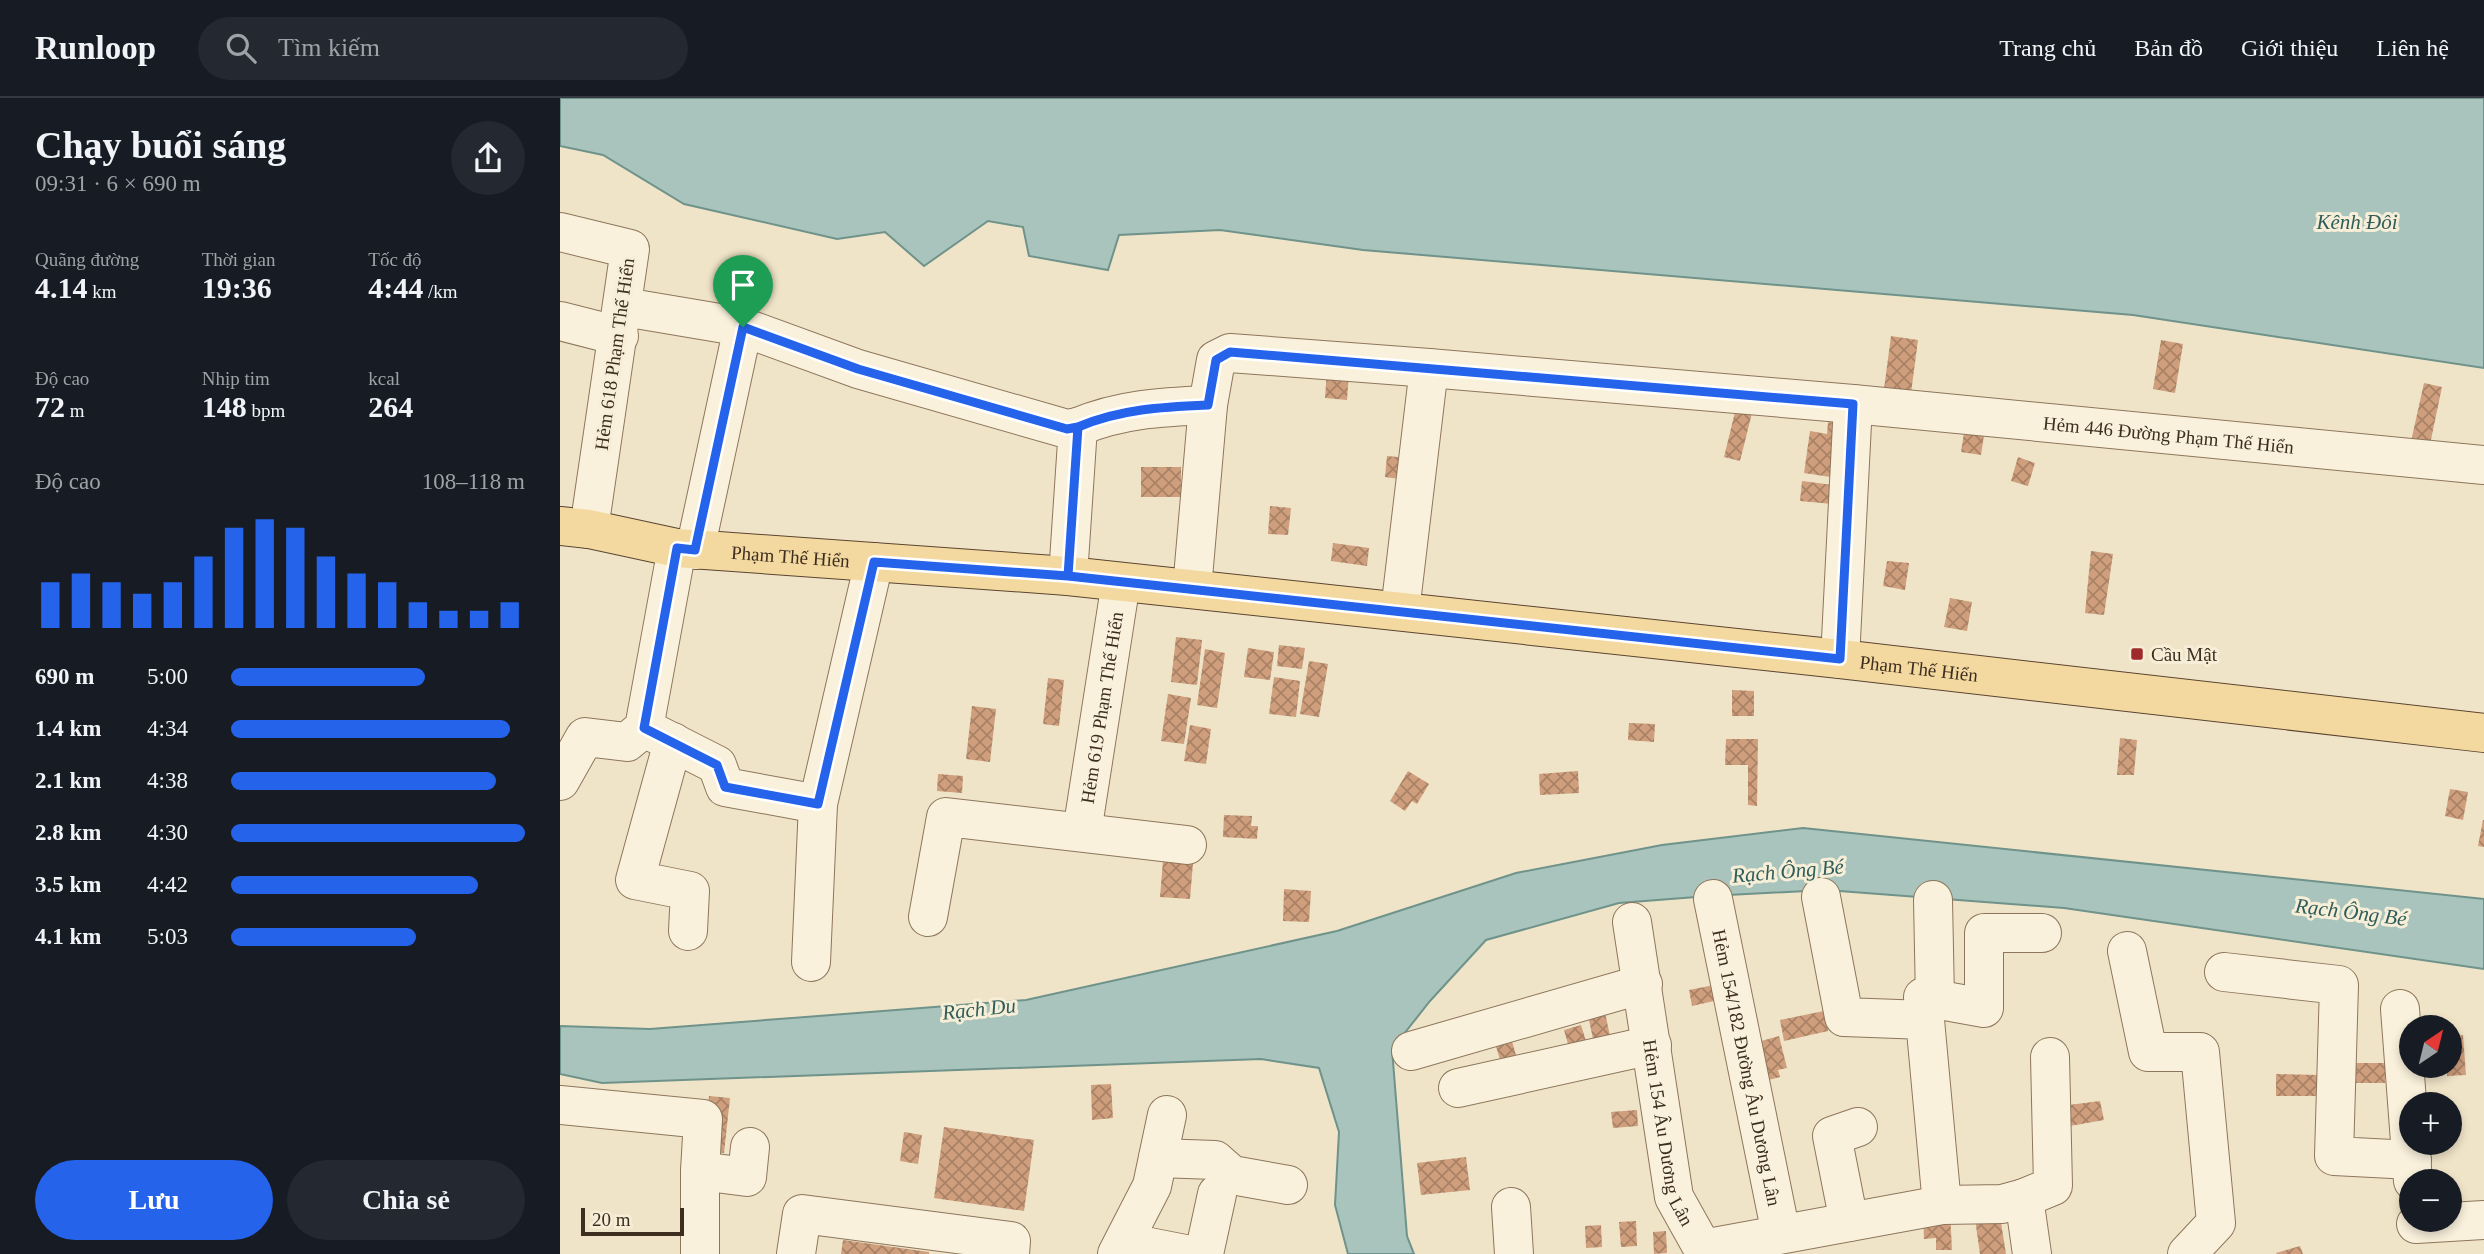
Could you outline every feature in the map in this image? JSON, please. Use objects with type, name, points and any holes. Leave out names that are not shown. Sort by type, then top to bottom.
[{"type":"main road","name":"Phạm Thế Hiển","points":[[575,528],[686,549],[1068,576],[1840,659],[2484,733]]},
{"type":"street","name":"Hẻm 618 Phạm Thế Hiển","points":[[560,232],[630,249],[622,321],[575,528]]},
{"type":"street","points":[[560,321],[743,327],[858,369],[1067,429],[1108,414],[1155,407],[1208,405],[1192,589]]},
{"type":"street","points":[[688,931],[690,891],[635,880],[686,549],[743,327]]},
{"type":"street","name":"Hẻm 446 Đường Phạm Thế Hiển","points":[[1208,405],[1216,360],[1230,352],[1853,404],[2484,465]]},
{"type":"street","points":[[1399,611],[1429,368]]},
{"type":"street","points":[[1840,659],[1853,404]]},
{"type":"street","points":[[1068,576],[1078,427]]},
{"type":"street","points":[[811,962],[818,804],[874,562]]},
{"type":"street","name":"Hẻm 619 Phạm Thế Hiển","points":[[1082,832],[1121,582]]},
{"type":"street","points":[[560,781],[585,737],[626,742],[658,735],[717,765],[725,787],[818,804]]},
{"type":"street","points":[[928,917],[946,817],[1187,845]]},
{"type":"street","points":[[1821,897],[1844,1017],[1930,1009],[1984,1008],[1984,933],[2042,933]]},
{"type":"street","name":"Hẻm 154/182 Đường Âu Dương Lân","points":[[1713,899],[1781,1234]]},
{"type":"street","points":[[1933,900],[1930,1009],[1941,1205]]},
{"type":"street","name":"Hẻm 154 Âu Dương Lân","points":[[1632,922],[1674,1197],[1703,1249],[1725,1249],[1781,1234],[1941,1205],[2002,1204],[2053,1186],[2050,1057]]},
{"type":"street","points":[[2127,951],[2148,1052],[2200,1052],[2216,1223],[2187,1254]]},
{"type":"street","points":[[2224,972],[2339,985],[2334,1156],[2406,1169]]},
{"type":"street","points":[[1411,1051],[1643,984]]},
{"type":"street","points":[[2400,1009],[2412,1169]]},
{"type":"street","points":[[1458,1088],[1652,1045]]},
{"type":"street","points":[[560,1105],[703,1119],[700,1254]]},
{"type":"street","points":[[1167,1115],[1152,1186],[1120,1248],[1185,1254]]},
{"type":"street","points":[[1849,1222],[1832,1136],[1858,1127]]},
{"type":"street","points":[[700,1171],[747,1177],[750,1147]]},
{"type":"street","points":[[1158,1158],[1215,1160],[1232,1175],[1289,1185]]},
{"type":"street","points":[[1204,1254],[1217,1194]]},
{"type":"street","points":[[2024,1198],[2032,1254]]},
{"type":"street","points":[[1511,1207],[1514,1254]]},
{"type":"street","points":[[796,1254],[802,1214],[1011,1241],[1010,1254]]},
{"type":"street","points":[[2415,1233],[2484,1220]]},
{"type":"water","name":"Kênh Đôi","points":[[560,98],[2484,98],[2484,368],[2133,315],[1363,250],[1220,230],[1119,235],[1108,270],[1029,256],[1023,227],[988,221],[924,266],[885,232],[837,239],[684,204],[603,155],[560,146]]},
{"type":"water","points":[[1803,828],[2484,899],[2484,969],[2064,908],[1826,890],[1619,903],[1486,940],[1430,1001],[1392,1049],[1407,1236],[1414,1254],[1348,1254],[1335,1205],[1339,1132],[1319,1068],[1261,1059],[602,1083],[560,1074],[560,1026],[650,1029],[1026,1000],[1337,931],[1516,873],[1662,845]]},
{"type":"building","points":[[1891,336],[1918,340],[1911,393],[1884,389]]},
{"type":"building","points":[[2161,340],[2183,344],[2175,393],[2153,389]]},
{"type":"building","points":[[1327,371],[1349,373],[1347,400],[1325,398]]},
{"type":"building","points":[[2424,383],[2442,387],[2429,449],[2410,446]]},
{"type":"building","points":[[1736,408],[1752,413],[1740,461],[1724,457]]},
{"type":"building","points":[[1828,422],[1844,424],[1837,478],[1804,473],[1810,431],[1827,434]]},
{"type":"building","points":[[1964,433],[1984,435],[1981,455],[1961,452]]},
{"type":"building","points":[[1387,456],[1409,458],[1406,480],[1385,477]]},
{"type":"building","points":[[2018,457],[2035,463],[2028,486],[2011,481]]},
{"type":"building","points":[[1141,467],[1181,467],[1181,485],[1186,485],[1186,497],[1141,497]]},
{"type":"building","points":[[1802,481],[1833,485],[1832,504],[1800,501]]},
{"type":"building","points":[[1270,506],[1291,508],[1288,535],[1268,534]]},
{"type":"building","points":[[1333,543],[1369,548],[1367,566],[1331,561]]},
{"type":"building","points":[[2091,551],[2113,554],[2104,615],[2085,613]]},
{"type":"building","points":[[1887,561],[1909,563],[1905,590],[1883,586]]},
{"type":"building","points":[[1950,598],[1972,602],[1967,631],[1944,627]]},
{"type":"building","points":[[1176,637],[1202,640],[1197,685],[1171,682]]},
{"type":"building","points":[[1279,645],[1305,648],[1302,669],[1277,666]]},
{"type":"building","points":[[1248,648],[1274,652],[1270,680],[1244,677]]},
{"type":"building","points":[[1205,649],[1225,653],[1217,708],[1197,705]]},
{"type":"building","points":[[1309,661],[1328,664],[1319,717],[1300,714]]},
{"type":"building","points":[[1274,677],[1300,681],[1296,717],[1269,714]]},
{"type":"building","points":[[1048,678],[1064,680],[1059,726],[1043,724]]},
{"type":"building","points":[[1732,690],[1754,691],[1754,716],[1732,716]]},
{"type":"building","points":[[1168,694],[1191,698],[1184,744],[1161,741]]},
{"type":"building","points":[[972,706],[996,709],[990,762],[966,759]]},
{"type":"building","points":[[1629,723],[1655,724],[1654,742],[1628,740]]},
{"type":"building","points":[[1190,725],[1211,729],[1206,764],[1184,761]]},
{"type":"building","points":[[2120,738],[2137,740],[2134,775],[2117,775]]},
{"type":"building","points":[[1726,739],[1758,739],[1757,806],[1748,805],[1748,765],[1725,765]]},
{"type":"building","points":[[1408,771],[1429,784],[1417,804],[1412,801],[1405,811],[1390,801]]},
{"type":"building","points":[[1578,771],[1579,793],[1540,795],[1539,774]]},
{"type":"building","points":[[938,774],[963,776],[962,793],[937,791]]},
{"type":"building","points":[[2450,789],[2468,792],[2463,820],[2445,816]]},
{"type":"building","points":[[1224,815],[1252,816],[1251,826],[1258,826],[1257,839],[1223,837]]},
{"type":"building","points":[[2484,820],[2484,847],[2478,846]]},
{"type":"building","points":[[1163,860],[1193,863],[1190,899],[1160,897]]},
{"type":"building","points":[[1284,889],[1311,891],[1309,922],[1283,921]]},
{"type":"building","points":[[1719,984],[1723,999],[1692,1006],[1689,990]]},
{"type":"building","points":[[1604,1008],[1612,1045],[1595,1048],[1587,1011]]},
{"type":"building","points":[[1824,1011],[1828,1031],[1784,1041],[1780,1020]]},
{"type":"building","points":[[1581,1025],[1591,1057],[1573,1062],[1564,1030]]},
{"type":"building","points":[[2462,1035],[2466,1075],[2462,1075]]},
{"type":"building","points":[[1779,1036],[1787,1068],[1778,1070],[1780,1077],[1757,1083],[1747,1045]]},
{"type":"building","points":[[1511,1038],[1520,1069],[1504,1073],[1495,1043]]},
{"type":"building","points":[[2342,1063],[2385,1063],[2385,1083],[2342,1083]]},
{"type":"building","points":[[2276,1074],[2320,1075],[2320,1096],[2276,1096]]},
{"type":"building","points":[[1111,1084],[1113,1118],[1092,1120],[1091,1085]]},
{"type":"building","points":[[709,1096],[730,1098],[724,1153],[703,1151]]},
{"type":"building","points":[[2100,1101],[2104,1120],[2064,1127],[2061,1106]]},
{"type":"building","points":[[1637,1110],[1638,1126],[1613,1128],[1611,1112]]},
{"type":"building","points":[[944,1127],[1034,1140],[1024,1211],[934,1198]]},
{"type":"building","points":[[904,1132],[922,1135],[918,1164],[900,1161]]},
{"type":"building","points":[[1466,1157],[1470,1190],[1421,1195],[1417,1163]]},
{"type":"building","points":[[1950,1212],[1952,1250],[1936,1250],[1936,1238],[1924,1239],[1923,1213]]},
{"type":"building","points":[[2000,1216],[2006,1254],[1980,1254],[1975,1219]]},
{"type":"building","points":[[1636,1221],[1637,1246],[1621,1247],[1619,1222]]},
{"type":"building","points":[[1601,1225],[1602,1247],[1586,1248],[1585,1226]]},
{"type":"building","points":[[1666,1231],[1667,1253],[1654,1254],[1653,1232]]},
{"type":"building","points":[[843,1240],[929,1252],[929,1254],[841,1254]]},
{"type":"building","points":[[2300,1246],[2303,1254],[2276,1253]]},
{"type":"place","name":"Cầu Mật","points":[[2137,654]]},
{"type":"route","points":[[743,327],[695,550],[677,548],[644,728],[717,765],[725,787],[818,804],[874,562],[1068,576],[1078,427],[1108,414],[1155,407],[1208,405],[1216,360],[1230,352],[1853,404],[1840,659],[1068,576],[1073,502],[1078,427],[1067,429],[858,369],[743,327]]},
{"type":"water label","name":"Rạch Ông Bé","points":[[1788,871]]},
{"type":"water label","name":"Rạch Ông Bé","points":[[2351,912]]},
{"type":"water label","name":"Rạch Du","points":[[979,1009]]}]
